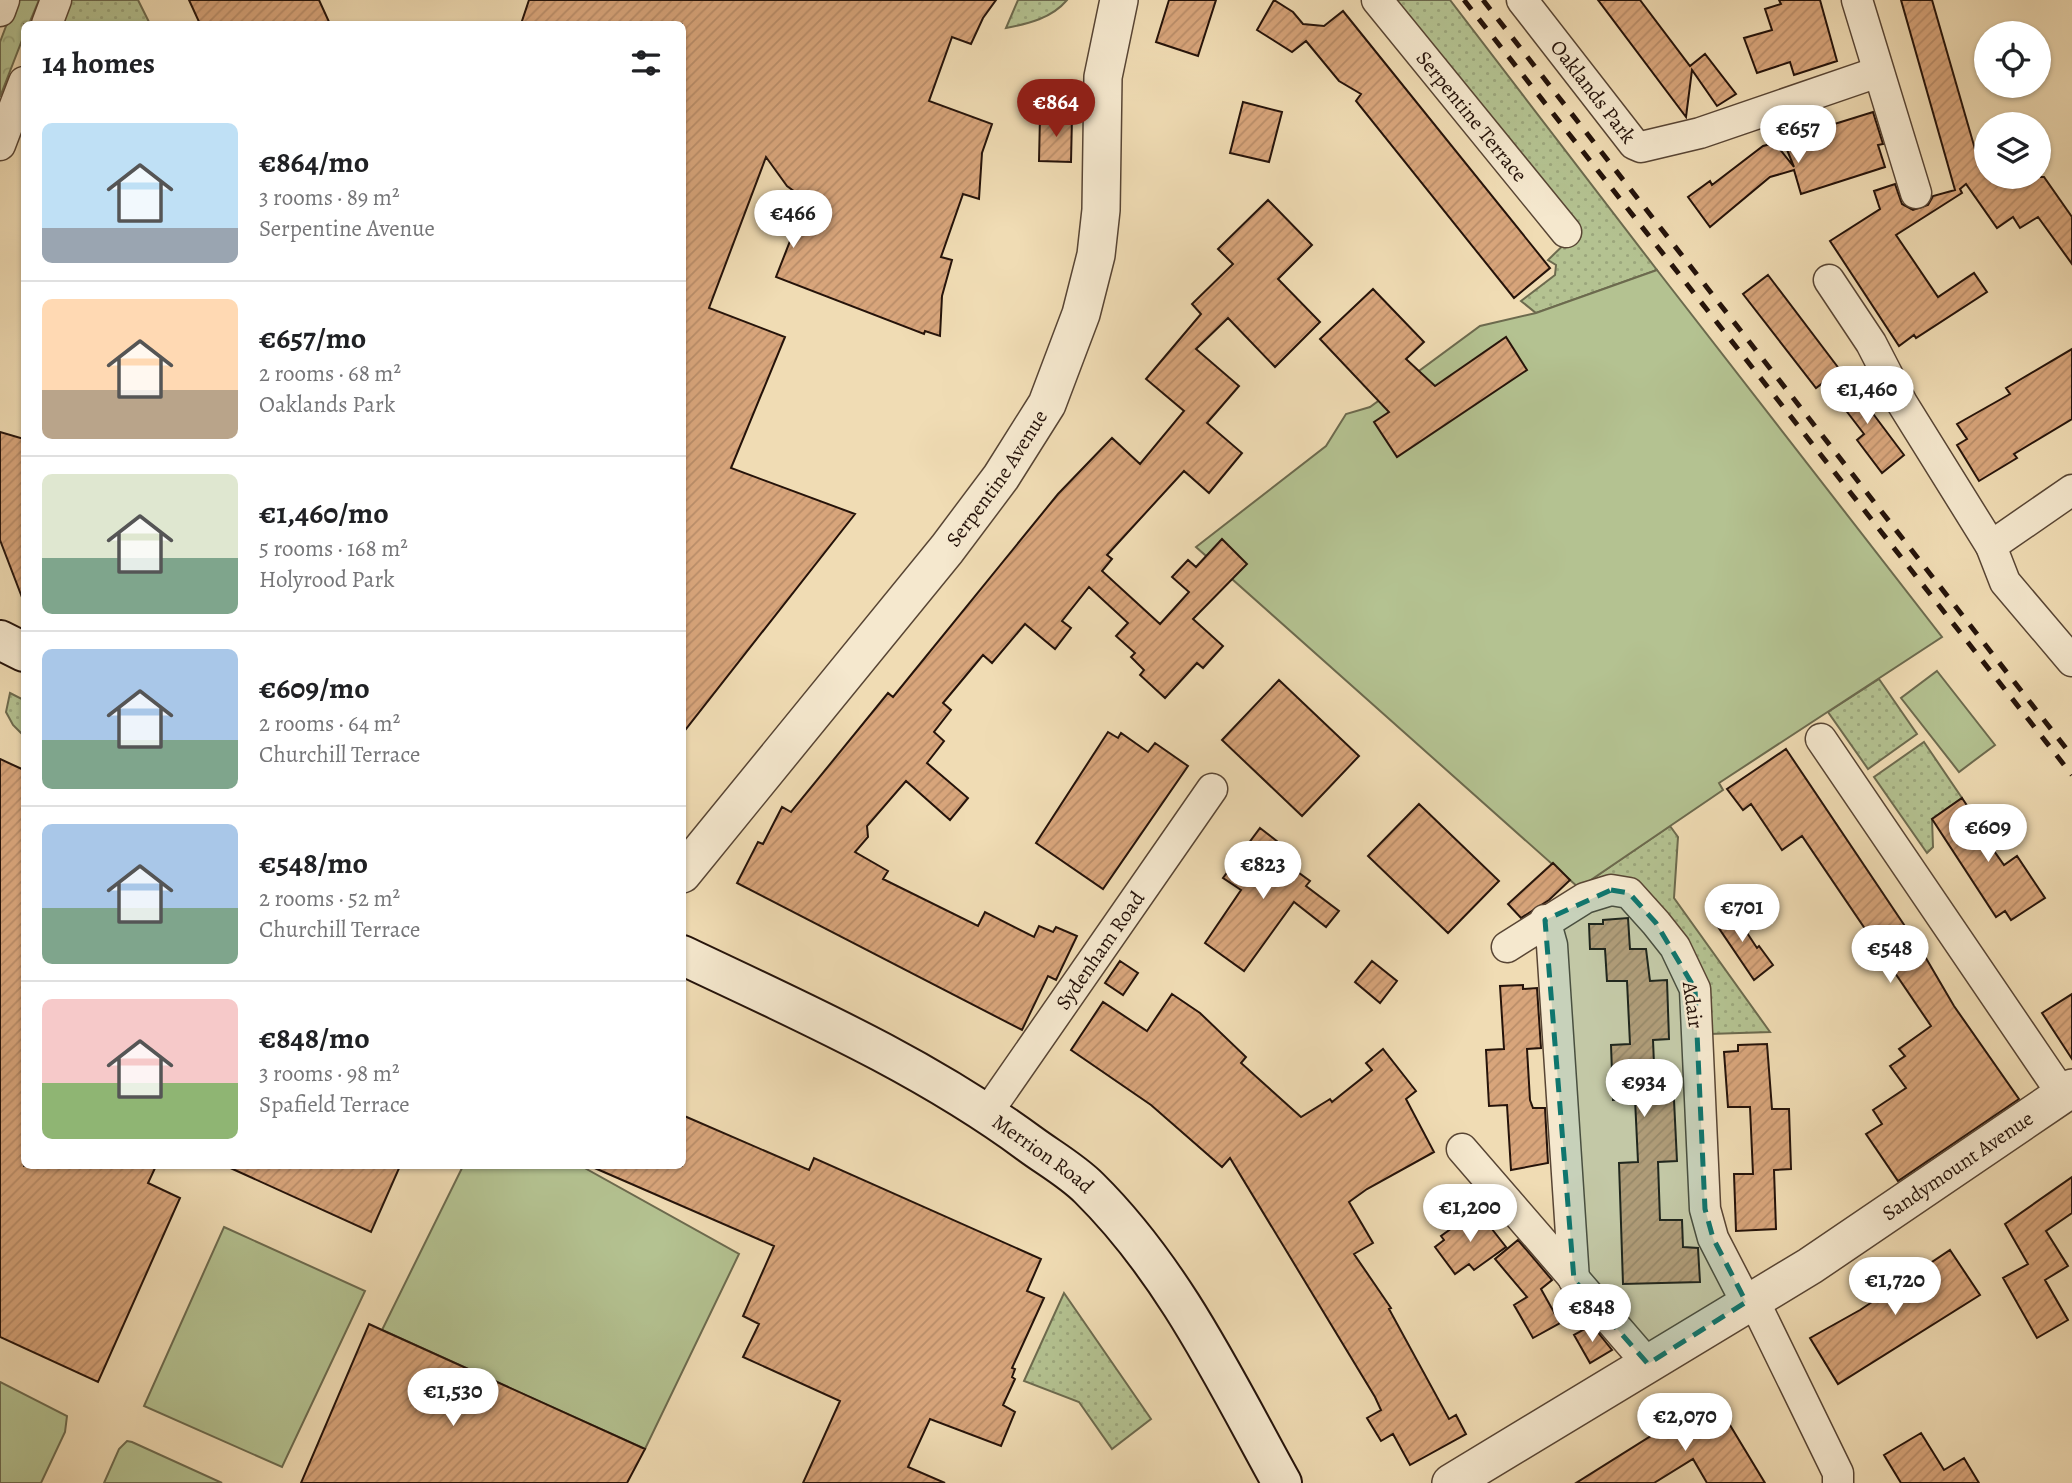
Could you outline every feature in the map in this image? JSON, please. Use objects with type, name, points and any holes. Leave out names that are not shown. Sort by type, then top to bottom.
[{"type":"main road","points":[[0,640],[21,650]]},
{"type":"main road","name":"Merrion Road","points":[[686,957],[873,1045],[987,1113],[1088,1187],[1143,1249],[1188,1313],[1282,1483]]},
{"type":"street","points":[[0,11],[4,0]]},
{"type":"street","points":[[48,21],[56,0]]},
{"type":"street","name":"Serpentine Avenue","points":[[686,869],[947,549],[1001,477],[1047,404],[1081,314],[1096,255],[1101,210],[1102,77],[1119,0]]},
{"type":"street","name":"Serpentine Terrace","points":[[1377,0],[1566,232]]},
{"type":"street","name":"Oaklands Park","points":[[1522,0],[1634,144],[1641,147],[1700,133],[1878,72]]},
{"type":"street","points":[[1857,0],[1916,193]]},
{"type":"street","points":[[0,145],[21,90]]},
{"type":"street","points":[[1829,280],[1871,343],[1902,403],[1991,546],[2005,582],[2072,661]]},
{"type":"street","points":[[1991,546],[2072,490]]},
{"type":"street","points":[[1821,739],[2067,1091]]},
{"type":"street","name":"Sydenham Road","points":[[987,1113],[1212,789]]},
{"type":"street","name":"Adair","points":[[1507,947],[1545,920],[1611,890],[1629,893],[1657,923],[1689,973],[1695,989],[1705,1209],[1713,1238],[1750,1301]]},
{"type":"street","points":[[1545,920],[1552,945],[1574,1280]]},
{"type":"street","name":"Sandymount Avenue","points":[[1451,1483],[1810,1266],[2067,1091]]},
{"type":"street","points":[[1462,1149],[1648,1364]]},
{"type":"street","points":[[1750,1301],[1838,1473],[1838,1483]]},
{"type":"highlighted area","points":[[1611,890],[1629,893],[1656,923],[1695,989],[1705,1209],[1713,1238],[1746,1302],[1648,1364],[1574,1280],[1545,920]]},
{"type":"green space","points":[[16,0],[39,0],[30,21],[21,21],[21,43],[0,97],[0,42]]},
{"type":"green space","points":[[71,0],[138,0],[148,21],[60,21]]},
{"type":"green space","points":[[1018,0],[1067,0],[1047,16],[1006,28]]},
{"type":"green space","points":[[1390,0],[1450,0],[1657,270],[1536,313],[1521,301],[1555,275],[1556,265],[1548,260],[1577,232]]},
{"type":"green space","points":[[1657,270],[1942,637],[1719,783],[1723,790],[1579,888],[1196,547],[1326,446],[1346,414],[1370,407],[1480,326],[1536,313]]},
{"type":"green space","points":[[1937,671],[1995,745],[1959,772],[1901,698]]},
{"type":"green space","points":[[1879,679],[1917,734],[1868,769],[1828,712]]},
{"type":"green space","points":[[10,693],[21,698],[21,733],[13,725],[6,712]]},
{"type":"green space","points":[[1924,742],[1962,798],[1932,819],[1933,847],[1927,853],[1874,777]]},
{"type":"green space","points":[[1670,826],[1678,837],[1674,898],[1770,1032],[1709,1034],[1652,902],[1579,888]]},
{"type":"green space","points":[[462,1169],[586,1169],[739,1254],[645,1449],[382,1330]]},
{"type":"green space","points":[[224,1227],[365,1291],[282,1467],[144,1406]]},
{"type":"green space","points":[[1064,1293],[1151,1419],[1112,1449],[1079,1402],[1024,1381]]},
{"type":"green space","points":[[0,1382],[67,1416],[65,1432],[41,1483],[0,1483]]},
{"type":"green space","points":[[127,1441],[222,1483],[104,1483],[119,1449]]},
{"type":"building","points":[[189,0],[319,0],[329,21],[199,21]]},
{"type":"building","points":[[529,0],[996,0],[983,18],[971,44],[952,37],[929,101],[992,124],[982,153],[979,199],[963,194],[941,257],[952,260],[942,296],[940,336],[925,331],[924,334],[776,277],[806,200],[787,186],[766,157],[709,308],[785,337],[731,468],[855,514],[686,729],[686,21],[522,21]]},
{"type":"building","points":[[1169,0],[1216,0],[1198,56],[1156,42]]},
{"type":"building","points":[[1274,0],[1293,12],[1303,24],[1324,26],[1343,11],[1550,268],[1514,298],[1356,101],[1361,94],[1339,81],[1306,41],[1292,52],[1257,30]]},
{"type":"building","points":[[1598,0],[1640,0],[1690,66],[1705,54],[1736,94],[1717,106],[1692,70],[1686,117]]},
{"type":"building","points":[[1779,0],[1820,0],[1837,61],[1794,75],[1790,62],[1757,73],[1744,38],[1772,30],[1765,9],[1781,4]]},
{"type":"building","points":[[1901,0],[1932,0],[1974,145],[1974,189],[2051,187],[2072,217],[2072,264],[2038,217],[2020,228],[2013,217],[1997,228],[1966,184],[1960,189],[1962,193],[1896,235],[1938,297],[1974,273],[1987,292],[1899,346],[1830,241],[1880,209],[1874,191],[1895,184],[1902,204],[1913,210],[1928,205],[1933,196],[1955,190]]},
{"type":"building","points":[[1243,102],[1282,112],[1269,162],[1230,153]]},
{"type":"building","points":[[1873,112],[1883,144],[1878,145],[1885,167],[1801,194],[1794,170],[1770,177],[1710,227],[1688,197],[1710,181],[1712,185],[1763,146],[1775,143],[1794,167],[1783,140]]},
{"type":"building","points":[[1040,116],[1072,117],[1071,162],[1039,161]]},
{"type":"building","points":[[1268,200],[1312,245],[1278,279],[1320,322],[1275,367],[1228,318],[1196,349],[1239,386],[1207,423],[1242,453],[1209,493],[1184,471],[1107,555],[1112,559],[1102,571],[1160,624],[1189,592],[1172,577],[1188,560],[1196,567],[1222,539],[1247,564],[1193,619],[1223,646],[1203,668],[1197,663],[1165,698],[1140,675],[1144,670],[1131,657],[1135,653],[1116,636],[1128,623],[1089,587],[1062,621],[1071,628],[1055,649],[1025,624],[992,663],[983,655],[943,703],[951,710],[934,732],[944,741],[927,763],[968,798],[950,820],[906,781],[867,826],[868,837],[855,852],[888,871],[883,879],[978,926],[985,912],[1034,937],[1039,926],[1053,932],[1056,927],[1077,936],[1056,980],[1048,976],[1022,1030],[737,883],[758,842],[763,844],[782,807],[791,812],[888,693],[893,697],[1058,494],[1112,438],[1140,464],[1184,411],[1146,379],[1201,314],[1192,304],[1233,264],[1218,249]]},
{"type":"building","points":[[1768,275],[1840,370],[1816,388],[1743,294]]},
{"type":"building","points":[[1373,289],[1424,342],[1406,359],[1435,386],[1506,337],[1527,370],[1397,457],[1374,422],[1389,412],[1320,339]]},
{"type":"building","points":[[2072,349],[2072,419],[2014,454],[2017,458],[1979,481],[1957,445],[1967,439],[1957,424],[2010,394],[2006,388]]},
{"type":"building","points":[[1844,375],[1904,455],[1882,473],[1857,440],[1864,434],[1828,387]]},
{"type":"building","points":[[0,432],[21,438],[21,595],[0,540]]},
{"type":"building","points":[[1279,680],[1359,756],[1302,816],[1222,740]]},
{"type":"building","points":[[1108,732],[1118,738],[1121,733],[1148,752],[1155,743],[1188,766],[1103,889],[1036,843]]},
{"type":"building","points":[[1786,749],[1923,953],[1954,1006],[2019,1099],[1898,1181],[1866,1134],[1882,1124],[1873,1110],[1906,1088],[1890,1066],[1905,1056],[1899,1049],[1931,1026],[1802,836],[1782,850],[1751,804],[1743,810],[1727,789]]},
{"type":"building","points":[[0,759],[21,769],[21,1169],[155,1169],[148,1183],[180,1198],[98,1382],[0,1337]]},
{"type":"building","points":[[1962,798],[1978,822],[1975,824],[2004,865],[2017,856],[2045,898],[2011,920],[2005,911],[1996,917],[1932,819]]},
{"type":"building","points":[[1419,804],[1499,881],[1448,933],[1368,856]]},
{"type":"building","points":[[1260,828],[1287,849],[1280,859],[1310,881],[1306,886],[1339,911],[1326,927],[1294,902],[1244,971],[1205,943],[1241,890],[1223,878]]},
{"type":"building","points":[[1553,863],[1570,880],[1549,900],[1521,918],[1508,904]]},
{"type":"building","points":[[1730,907],[1757,948],[1759,946],[1773,965],[1754,980],[1712,918]]},
{"type":"building","points":[[1628,918],[1630,949],[1646,949],[1650,981],[1667,980],[1669,1039],[1653,1040],[1655,1089],[1658,1089],[1658,1101],[1674,1100],[1677,1161],[1658,1162],[1660,1220],[1682,1220],[1683,1247],[1698,1248],[1700,1282],[1623,1284],[1619,1163],[1638,1162],[1635,1099],[1613,1100],[1611,1045],[1630,1044],[1627,981],[1607,981],[1605,949],[1590,949],[1589,924],[1603,924],[1603,920]]},
{"type":"building","points":[[1120,961],[1138,973],[1123,995],[1105,983]]},
{"type":"building","points":[[1372,961],[1397,981],[1380,1003],[1355,982]]},
{"type":"building","points":[[1523,985],[1523,989],[1537,988],[1541,1048],[1527,1049],[1530,1100],[1533,1108],[1545,1108],[1548,1163],[1511,1170],[1507,1105],[1489,1106],[1486,1050],[1504,1049],[1500,986]]},
{"type":"building","points":[[1172,994],[1200,1013],[1246,1057],[1241,1063],[1301,1117],[1330,1099],[1332,1102],[1372,1070],[1366,1063],[1383,1049],[1416,1091],[1406,1099],[1434,1152],[1349,1202],[1373,1243],[1354,1254],[1391,1308],[1389,1309],[1449,1419],[1456,1415],[1466,1434],[1410,1465],[1393,1434],[1381,1441],[1367,1418],[1381,1410],[1375,1397],[1230,1158],[1222,1167],[1151,1105],[1071,1050],[1103,1002],[1147,1031]]},
{"type":"building","points":[[2072,994],[2072,1059],[2042,1013]]},
{"type":"building","points":[[1767,1044],[1772,1109],[1789,1109],[1791,1169],[1774,1170],[1776,1229],[1736,1231],[1734,1174],[1753,1174],[1750,1107],[1728,1107],[1724,1052],[1738,1051],[1738,1045]]},
{"type":"building","points":[[686,1117],[809,1170],[814,1158],[1041,1259],[1027,1291],[1044,1298],[1012,1368],[1015,1369],[1012,1377],[1015,1379],[1003,1405],[1015,1412],[1001,1446],[930,1419],[908,1467],[945,1483],[803,1483],[840,1401],[743,1357],[759,1324],[743,1316],[774,1246],[597,1169],[686,1169]]},
{"type":"building","points":[[233,1169],[399,1169],[371,1232]]},
{"type":"building","points":[[2072,1177],[2072,1213],[2046,1231],[2068,1266],[2045,1280],[2068,1320],[2037,1338],[2003,1278],[2028,1264],[2005,1224]]},
{"type":"building","points":[[1477,1210],[1506,1247],[1474,1270],[1469,1264],[1455,1274],[1435,1247],[1444,1240],[1441,1236]]},
{"type":"building","points":[[1518,1240],[1552,1280],[1541,1289],[1560,1323],[1533,1338],[1514,1305],[1527,1297],[1495,1259]]},
{"type":"building","points":[[1950,1250],[1980,1295],[1838,1384],[1810,1338],[1860,1310]]},
{"type":"building","points":[[369,1324],[645,1449],[627,1483],[301,1483]]},
{"type":"building","points":[[1592,1325],[1612,1350],[1590,1363],[1574,1335]]},
{"type":"building","points":[[1713,1397],[1765,1483],[1707,1483],[1693,1459],[1654,1483],[1576,1483]]},
{"type":"building","points":[[1921,1433],[1944,1470],[1964,1458],[1979,1483],[1901,1483],[1884,1455]]},
{"type":"railway","points":[[1464,0],[2072,775]]},
{"type":"railway","points":[[1483,0],[2072,756]]}]
